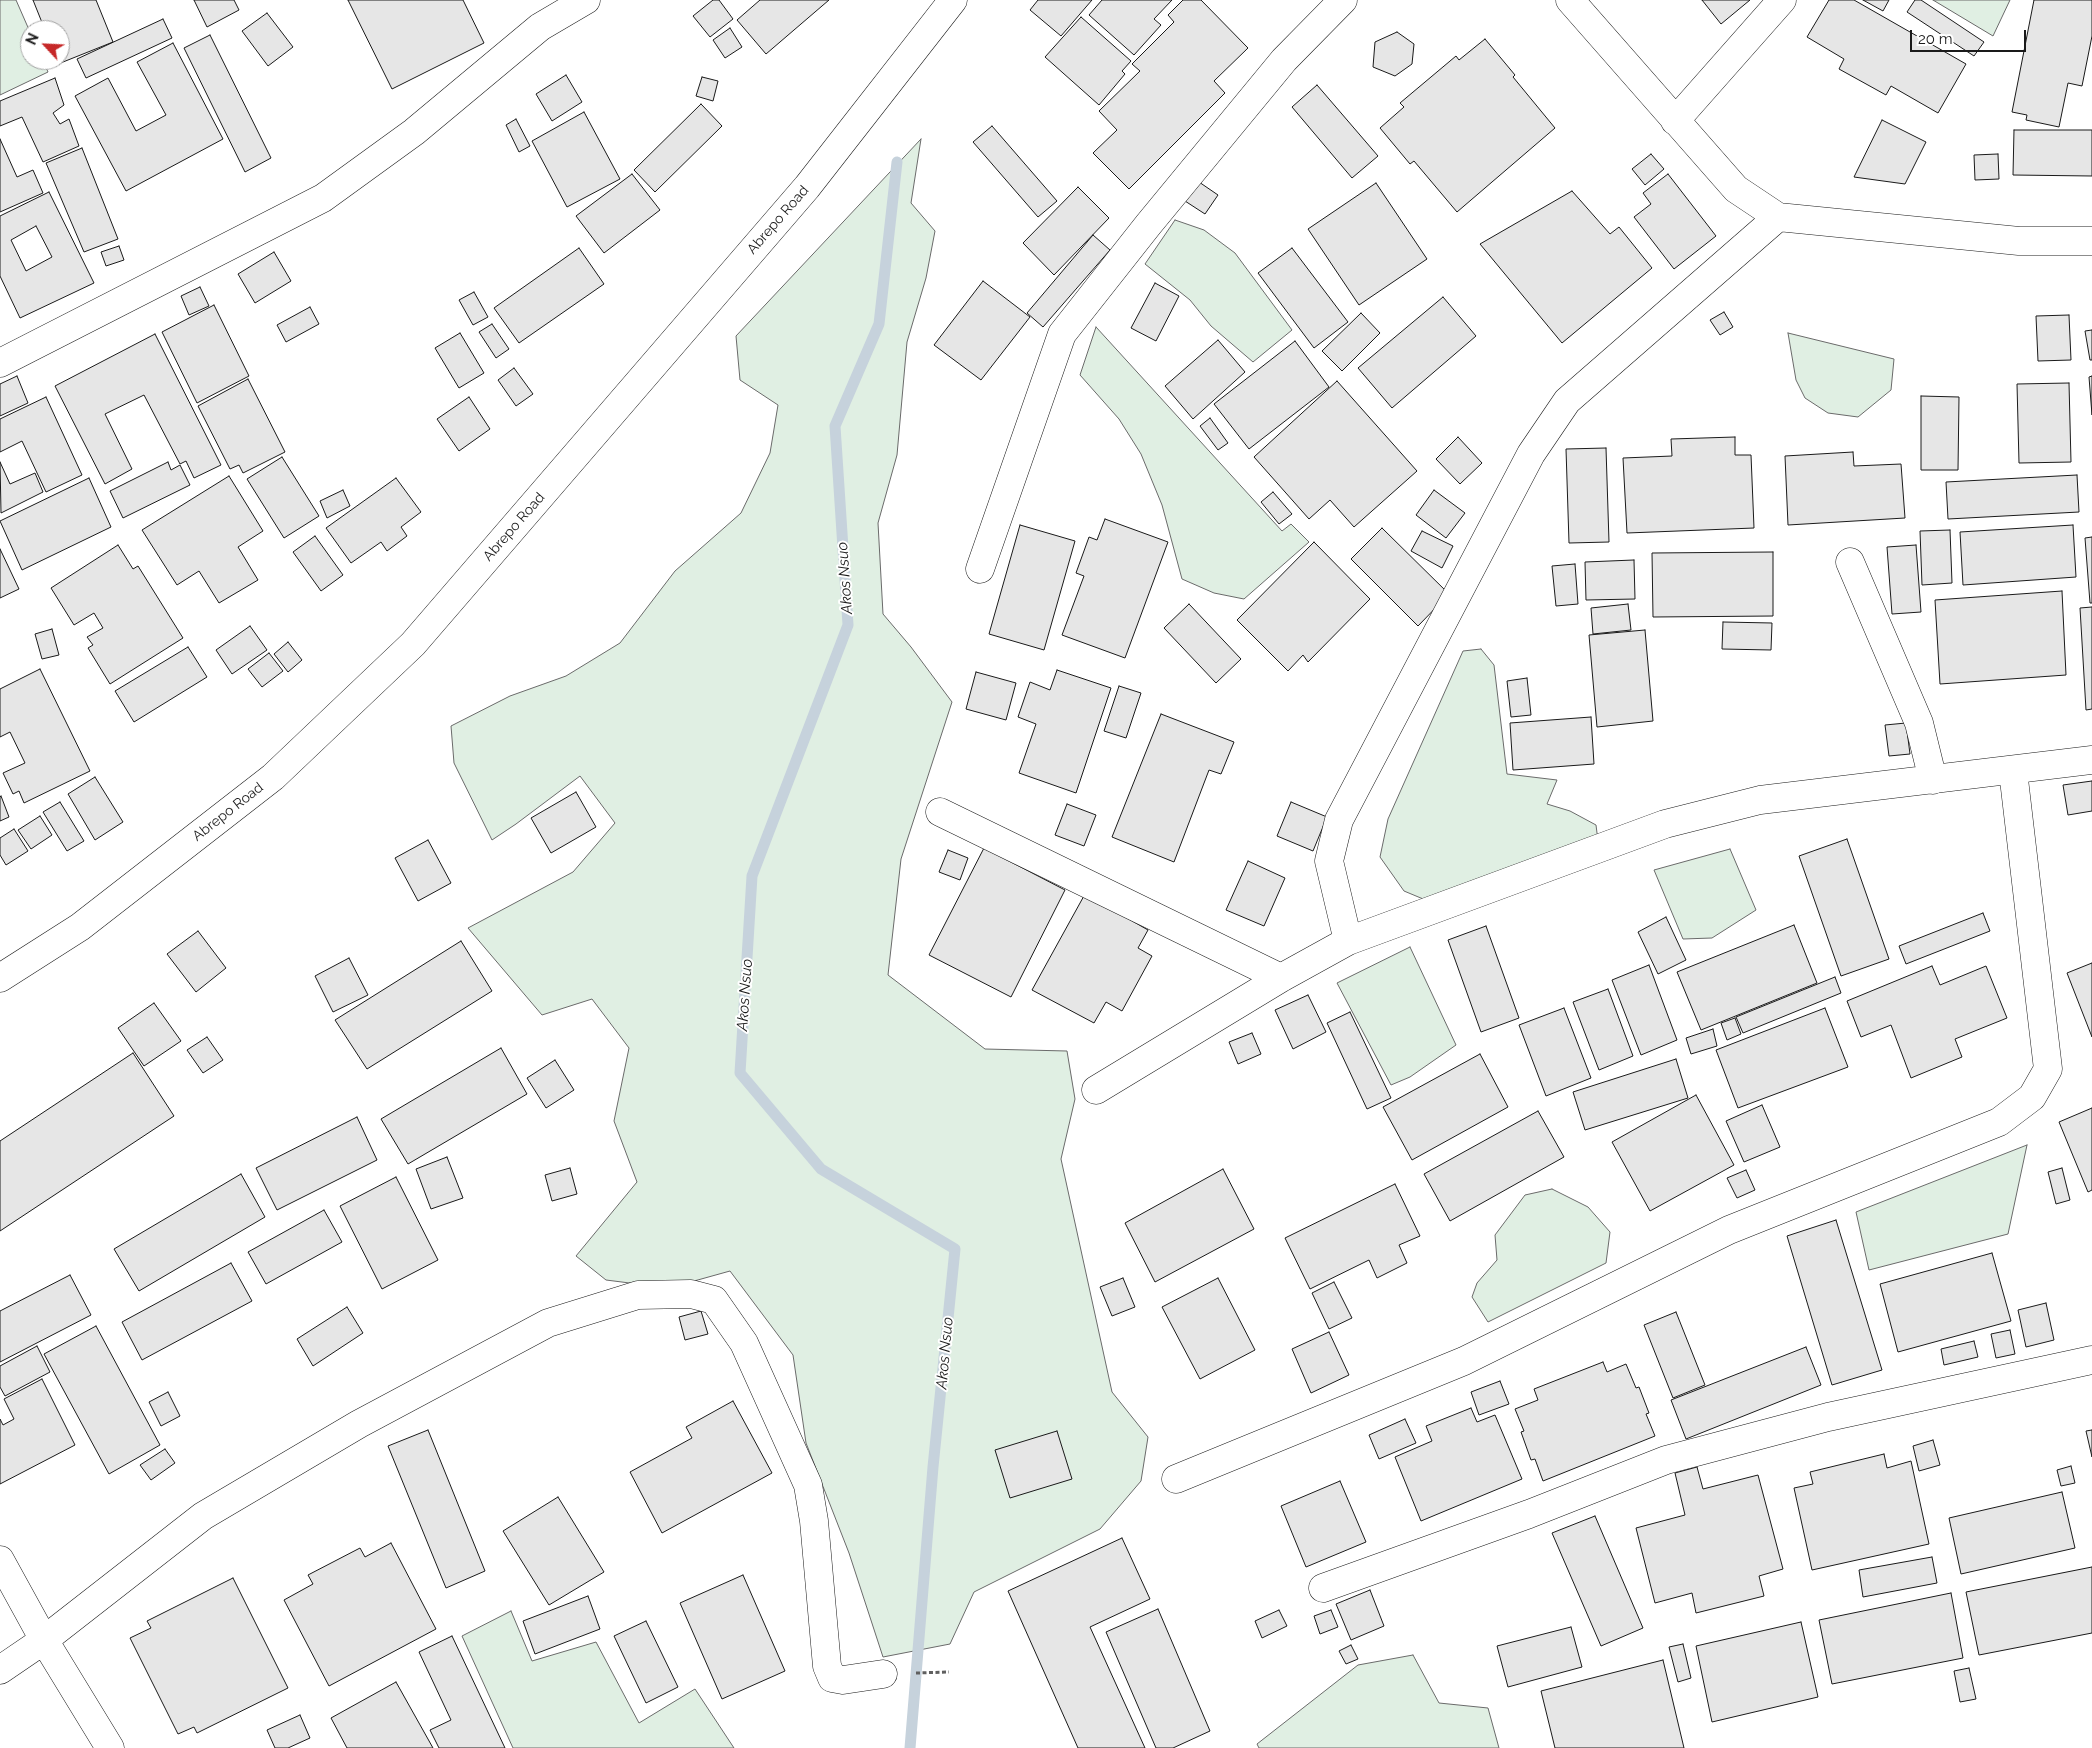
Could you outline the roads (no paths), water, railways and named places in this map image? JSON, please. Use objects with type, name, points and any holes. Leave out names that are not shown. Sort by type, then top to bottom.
[{"type":"street","points":[[0,363],[323,198],[414,132],[540,27],[586,0]]},
{"type":"street","name":"Abrepo Road","points":[[0,978],[80,927],[273,777],[414,644],[807,187],[953,0]]},
{"type":"street","points":[[980,569],[1062,334],[1148,225],[1284,60],[1343,0]]},
{"type":"street","points":[[1570,0],[1736,189],[1778,217],[2019,241],[2092,241]]},
{"type":"street","points":[[1675,121],[1782,0]]},
{"type":"street","points":[[1348,941],[1330,861],[1339,820],[1531,454],[1567,401],[1778,217]]},
{"type":"street","points":[[1850,562],[1919,723],[1933,780]]},
{"type":"street","points":[[1096,1090],[1281,978],[1348,941],[1665,824],[1760,800],[2092,760]]},
{"type":"street","points":[[1176,1479],[1464,1361],[1729,1230],[1999,1122],[2032,1097],[2048,1069],[2013,771]]},
{"type":"street","points":[[940,812],[1281,978]]},
{"type":"street","points":[[0,1670],[44,1640],[203,1516],[376,1415],[548,1323],[638,1295],[692,1294],[714,1300],[744,1343],[808,1485],[818,1558],[827,1666],[832,1678],[843,1680],[883,1674]]},
{"type":"street","points":[[1323,1588],[1529,1514],[1666,1460],[1828,1417],[2092,1360]]},
{"type":"street","points":[[0,1560],[44,1640],[110,1748]]},
{"type":"waterway","name":"Akos Nsuo","points":[[897,162],[879,324],[835,426],[848,625],[752,876],[740,1073],[821,1169],[955,1249],[933,1467],[910,1748]]}]
